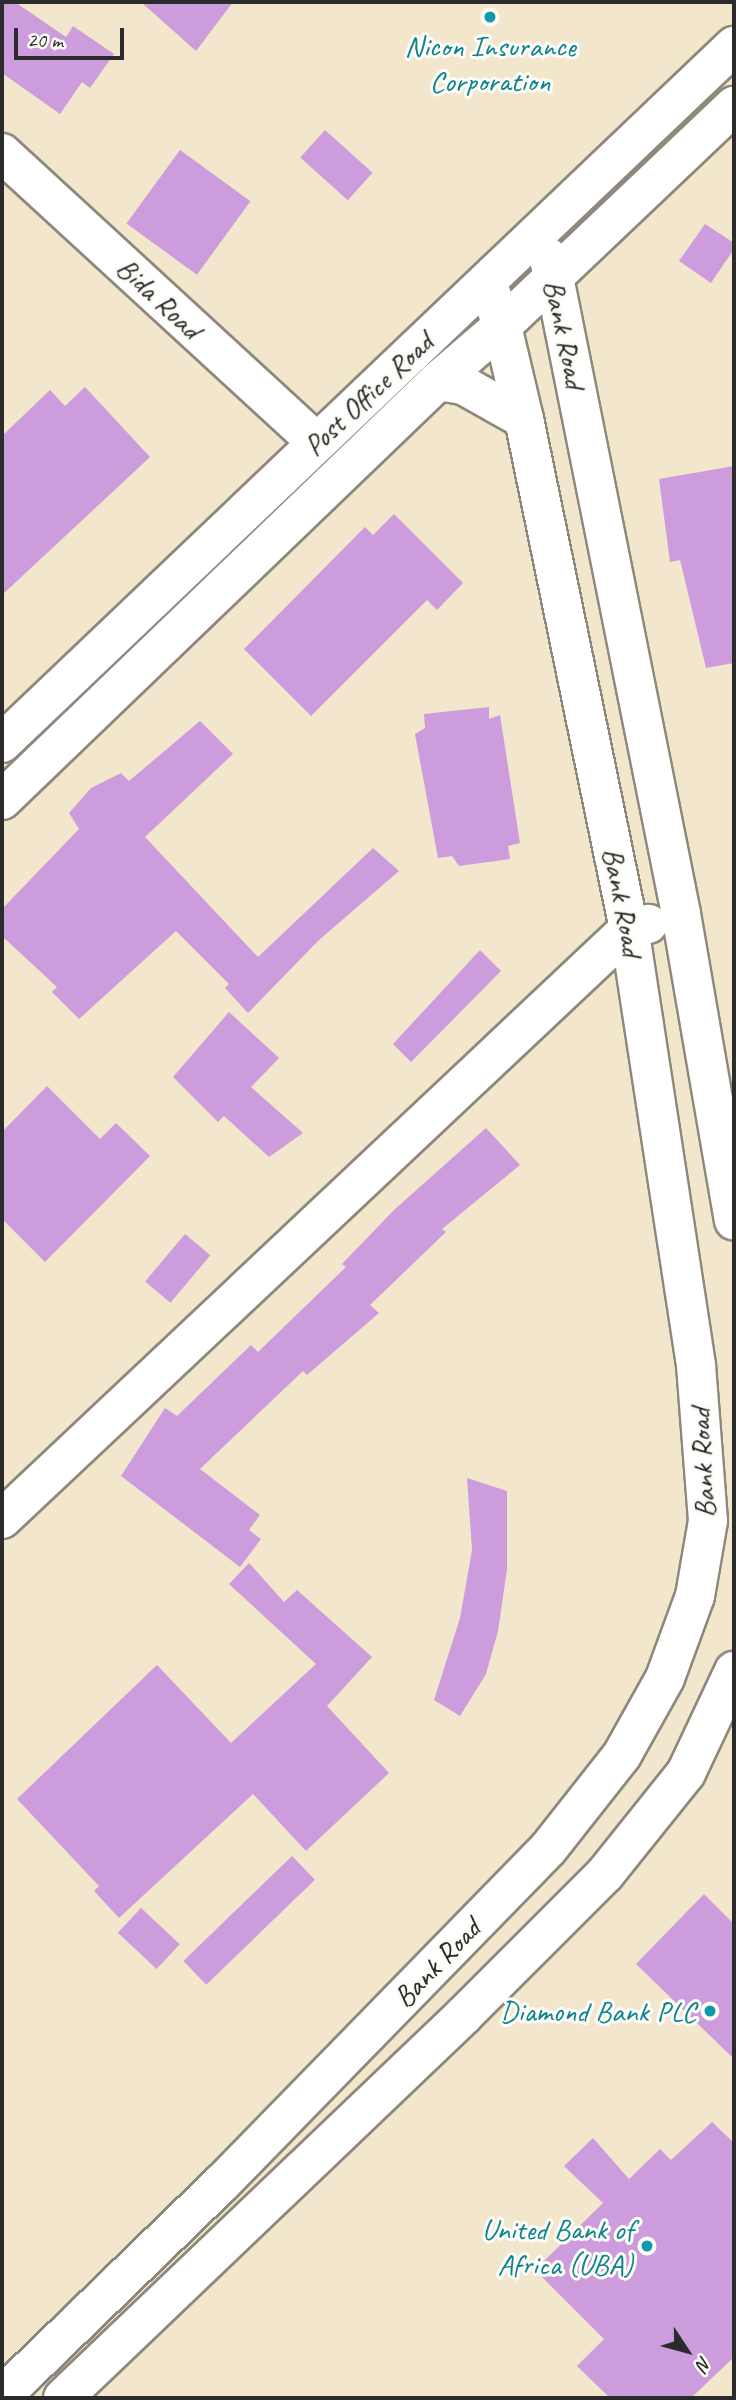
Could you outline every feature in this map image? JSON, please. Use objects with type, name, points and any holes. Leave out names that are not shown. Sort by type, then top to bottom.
[{"type":"street","name":"Post Office Road","points":[[2,743],[734,46]]},
{"type":"street","name":"Post Office Road","points":[[2,800],[438,381],[502,326],[734,106]]},
{"type":"street","name":"Bida Road","points":[[4,161],[316,442]]},
{"type":"street","name":"Bank Road","points":[[539,232],[554,276],[681,914],[720,1049],[734,1220]]},
{"type":"street","name":"Bank Road","points":[[2,2396],[221,2184],[548,1849],[622,1755],[665,1678],[695,1596],[708,1521],[696,1365],[629,929],[524,419],[502,326],[487,281]]},
{"type":"street","points":[[438,381],[463,385],[524,419]]},
{"type":"street","points":[[2,1518],[629,929],[681,914]]},
{"type":"street","name":"Bank Road","points":[[63,2398],[464,2015],[605,1874],[686,1773],[734,1671]]},
{"type":"street","points":[[221,2184],[252,2216]]},
{"type":"building","points":[[2,2],[15,2],[66,37],[73,26],[114,54],[90,88],[82,82],[60,114],[2,73]]},
{"type":"building","points":[[141,2],[233,2],[196,51]]},
{"type":"building","points":[[325,130],[373,173],[348,200],[300,157]]},
{"type":"building","points":[[180,150],[250,201],[197,275],[127,224]]},
{"type":"building","points":[[705,224],[734,243],[734,249],[711,283],[679,261]]},
{"type":"building","points":[[85,387],[150,457],[2,595],[2,436],[50,390],[65,406]]},
{"type":"building","points":[[734,466],[734,663],[706,668],[680,560],[670,562],[659,479]]},
{"type":"building","points":[[394,514],[463,583],[437,610],[427,600],[311,716],[244,649],[365,527],[373,535]]},
{"type":"building","points":[[489,707],[489,719],[500,715],[520,843],[508,846],[510,859],[459,866],[452,856],[438,858],[415,734],[425,728],[424,714]]},
{"type":"building","points":[[200,721],[233,754],[145,837],[258,957],[373,848],[399,871],[319,940],[248,1013],[225,988],[229,984],[176,931],[79,1019],[52,992],[57,987],[2,936],[2,909],[79,829],[69,813],[91,788],[121,773],[129,781]]},
{"type":"building","points":[[480,950],[501,971],[411,1062],[393,1044]]},
{"type":"building","points":[[229,1012],[279,1058],[251,1087],[303,1133],[269,1157],[224,1116],[218,1122],[173,1077]]},
{"type":"building","points":[[47,1086],[100,1139],[116,1123],[150,1156],[45,1262],[2,1219],[2,1132]]},
{"type":"building","points":[[486,1128],[520,1165],[442,1229],[446,1232],[370,1305],[379,1313],[307,1375],[303,1371],[200,1469],[260,1515],[249,1530],[261,1539],[240,1567],[121,1476],[165,1408],[177,1416],[251,1345],[258,1352],[346,1267],[342,1264],[394,1210]]},
{"type":"building","points":[[185,1234],[210,1255],[170,1303],[145,1281]]},
{"type":"building","points":[[467,1478],[507,1491],[507,1569],[498,1631],[486,1674],[460,1716],[434,1700],[460,1618],[472,1550]]},
{"type":"building","points":[[249,1563],[284,1602],[297,1590],[372,1657],[327,1706],[389,1773],[306,1851],[253,1794],[119,1918],[94,1891],[99,1886],[17,1799],[157,1665],[231,1743],[316,1664],[229,1584]]},
{"type":"building","points":[[292,1856],[315,1880],[206,1985],[183,1961]]},
{"type":"building","name":"Diamond Bank PLC","points":[[704,1894],[734,1924],[734,2059],[636,1964]]},
{"type":"building","points":[[141,1908],[180,1944],[157,1969],[118,1933]]},
{"type":"building","name":"United Bank of Africa (UBA)","points":[[712,2122],[734,2143],[734,2357],[691,2398],[610,2398],[577,2366],[604,2339],[535,2270],[603,2203],[564,2166],[593,2138],[629,2179],[660,2149],[671,2160]]},
{"type":"place","name":"Nicon Insurance Corporation","points":[[490,17]]},
{"type":"place","name":"Diamond Bank PLC","points":[[710,2011]]},
{"type":"place","name":"United Bank of Africa (UBA)","points":[[647,2246]]}]
